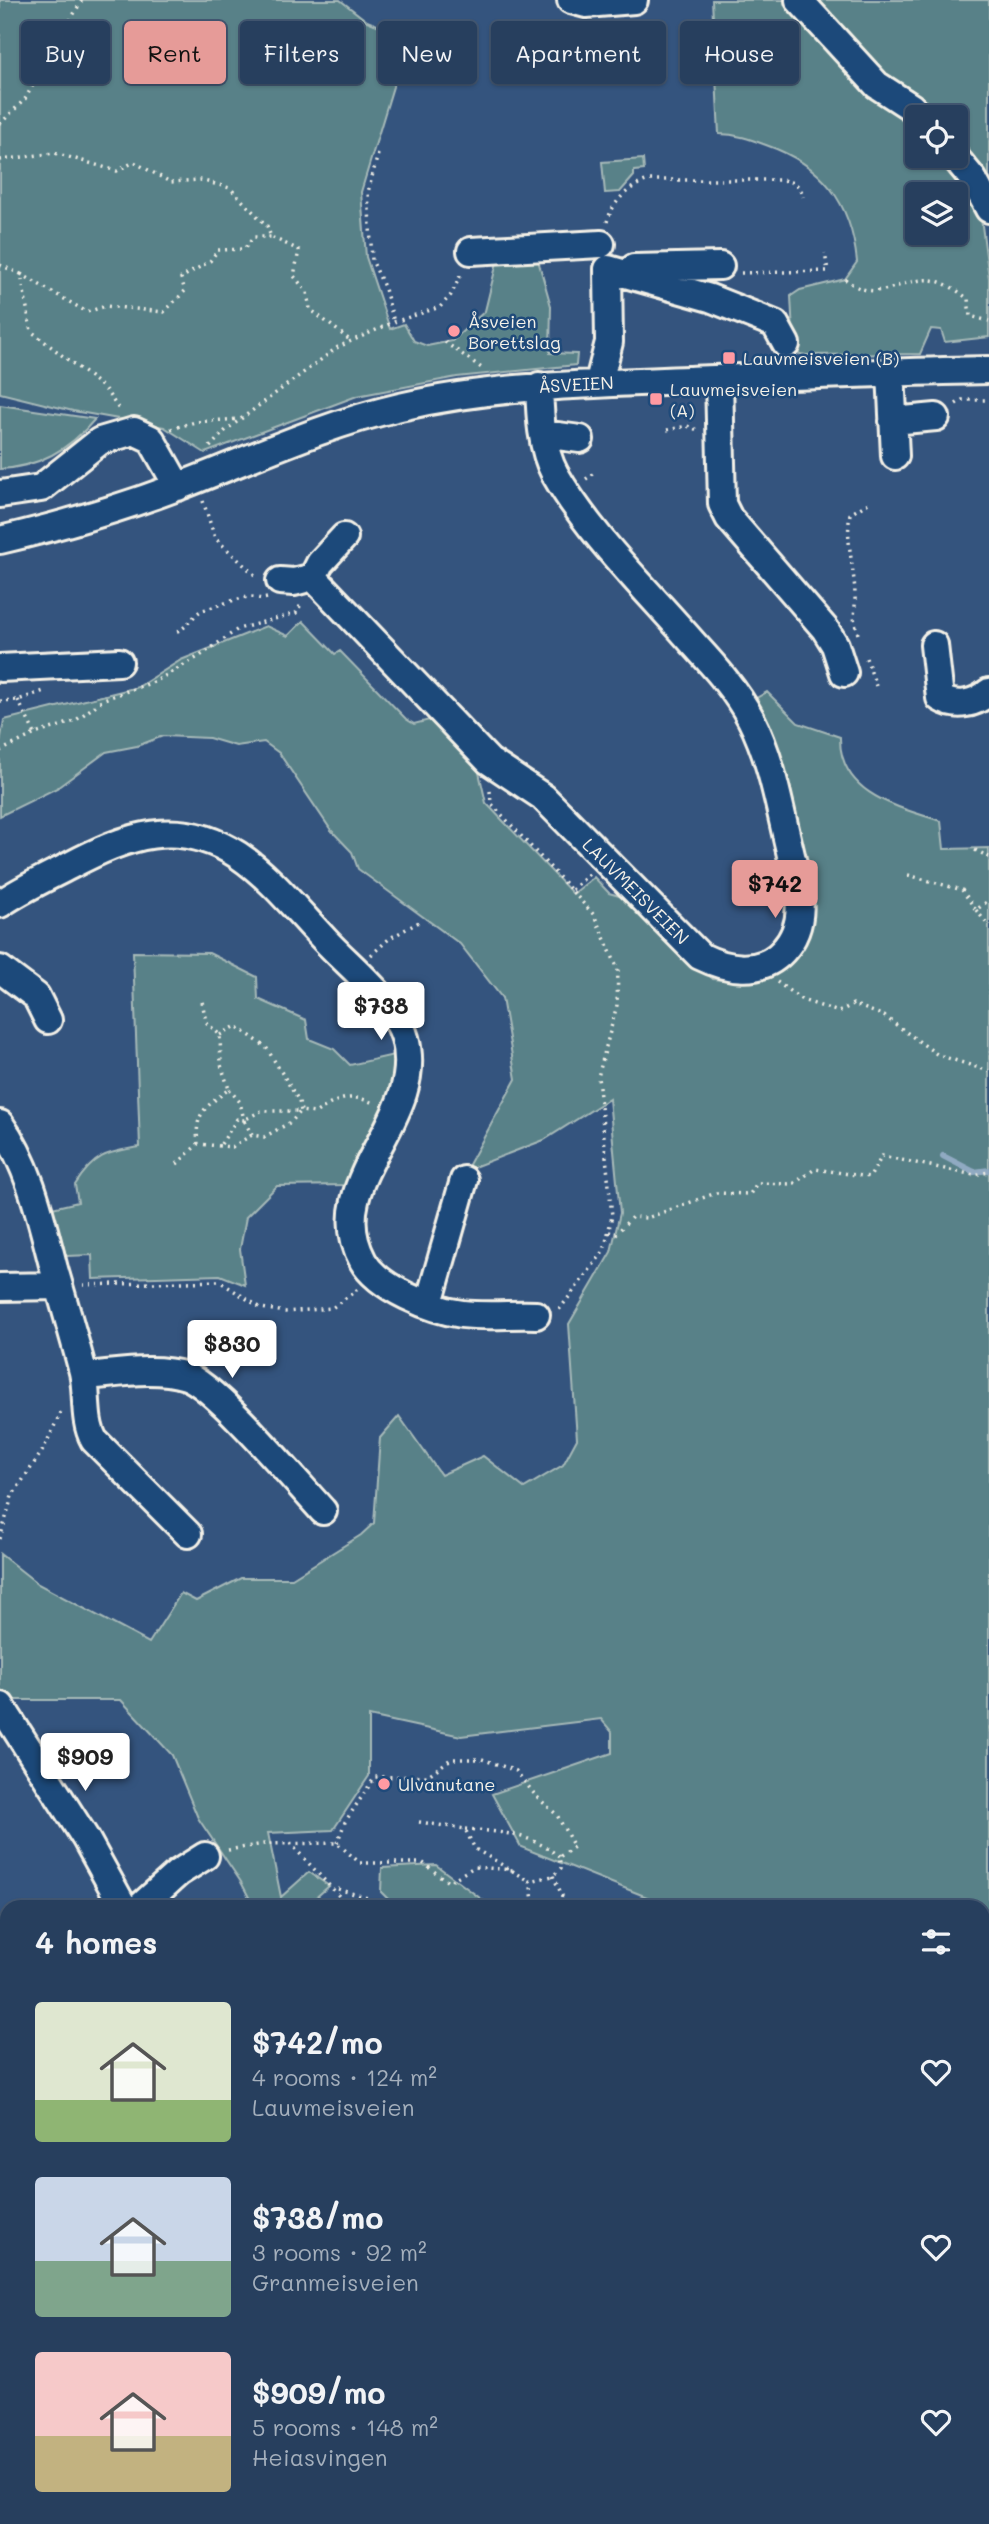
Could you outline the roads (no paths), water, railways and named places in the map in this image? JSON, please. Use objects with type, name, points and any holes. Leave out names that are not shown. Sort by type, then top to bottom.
[{"type":"street","points":[[571,0],[586,4],[634,0]]},
{"type":"street","points":[[799,0],[877,85],[908,105]]},
{"type":"street","points":[[964,168],[989,209]]},
{"type":"street","points":[[471,251],[720,266]]},
{"type":"street","points":[[605,257],[775,324],[786,344]]},
{"type":"street","points":[[599,382],[609,342],[605,257]]},
{"type":"street","name":"ÅSVEIEN","points":[[0,540],[189,490],[272,447],[355,418],[441,399],[539,386],[599,382],[989,370]]},
{"type":"street","points":[[891,372],[895,456]]},
{"type":"street","points":[[719,379],[722,504],[729,518],[825,629],[835,645],[844,673]]},
{"type":"street","points":[[539,386],[543,435],[580,439]]},
{"type":"street","points":[[893,421],[936,417]]},
{"type":"street","points":[[0,494],[41,488],[100,441],[143,435],[189,490]]},
{"type":"street","name":"LAUVMEISVEIEN","points":[[313,577],[489,761],[543,797],[700,956],[721,966],[752,968],[780,954],[795,937],[800,915],[798,888],[769,762],[750,718],[724,679],[584,517],[554,472],[543,435]]},
{"type":"street","points":[[278,589],[313,577],[320,563],[344,537]]},
{"type":"street","points":[[934,645],[940,698],[949,704],[965,704],[989,692]]},
{"type":"street","points":[[0,668],[119,662]]},
{"type":"street","points":[[0,904],[109,844],[152,833],[178,834],[220,845],[239,856],[265,878],[388,1007],[405,1038],[408,1074],[405,1095],[352,1205],[353,1237],[371,1275],[382,1284],[429,1304],[463,1314],[537,1315]]},
{"type":"street","points":[[0,969],[36,996],[48,1020]]},
{"type":"street","points":[[0,1124],[15,1145],[29,1179],[84,1376],[89,1431],[94,1440],[188,1534]]},
{"type":"street","points":[[429,1304],[464,1180]]},
{"type":"street","points":[[0,1287],[59,1286]]},
{"type":"street","points":[[84,1376],[162,1372],[187,1376],[211,1392],[323,1511]]},
{"type":"street","points":[[1,1706],[86,1839],[120,1900]]},
{"type":"street","points":[[148,1900],[178,1873],[205,1856]]},
{"type":"waterway","points":[[943,1156],[974,1172],[989,1170]]},
{"type":"place","name":"Åsveien Borettslag","points":[[454,331]]},
{"type":"place","name":"Lauvmeisveien (B)","points":[[729,358]]},
{"type":"place","name":"Lauvmeisveien (A)","points":[[656,399]]},
{"type":"place","name":"Ulvanutane","points":[[384,1784]]}]
